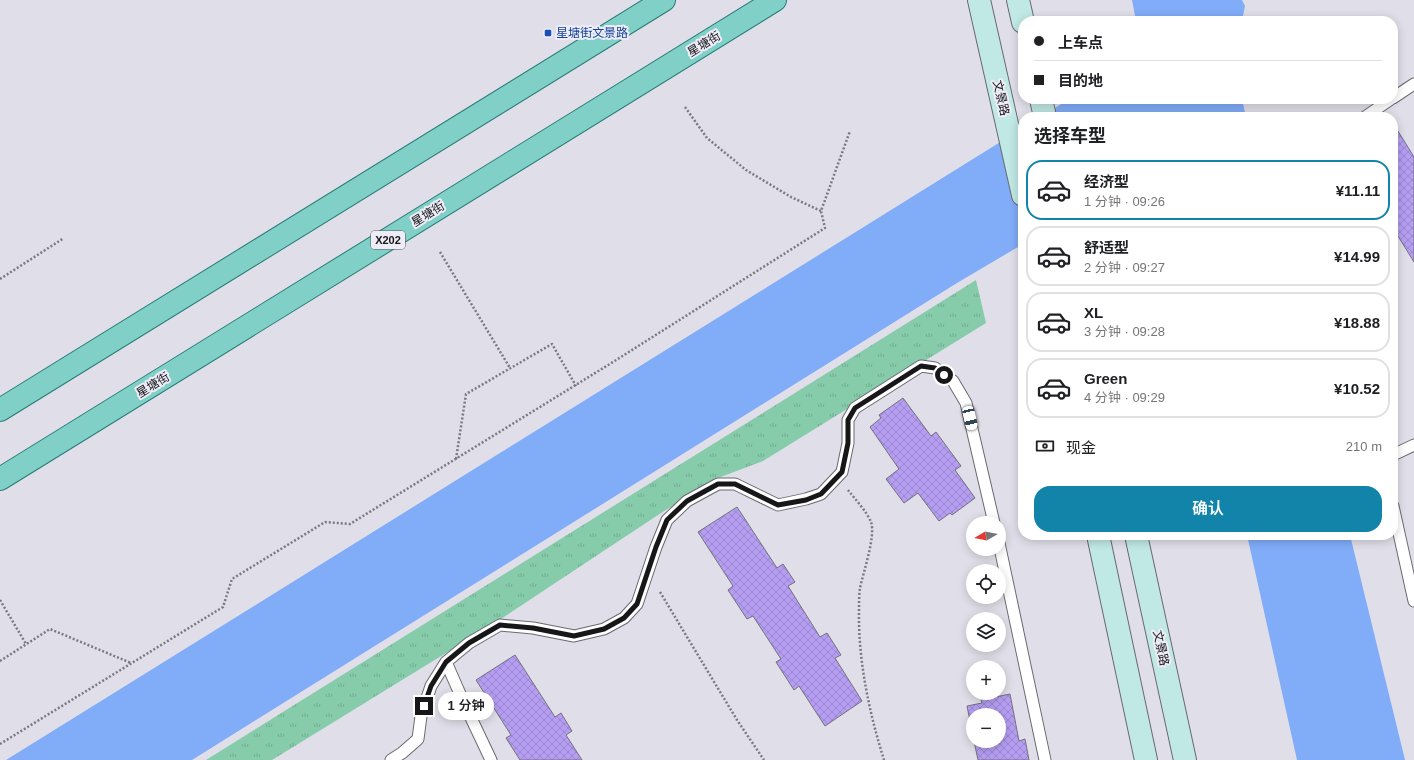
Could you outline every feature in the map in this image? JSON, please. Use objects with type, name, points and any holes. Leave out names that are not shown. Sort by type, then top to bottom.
[{"type":"main road","points":[[0,410],[664,0]]},
{"type":"main road","name":"星塘街","points":[[0,479],[775,0]]},
{"type":"main road","name":"文景路","points":[[979,0],[1018,173]]},
{"type":"main road","points":[[1018,0],[1022,16]]},
{"type":"main road","points":[[1099,540],[1146,760]]},
{"type":"main road","name":"文景路","points":[[1137,540],[1185,760]]},
{"type":"lane","points":[[1398,94],[1414,84]]},
{"type":"lane","points":[[1372,112],[1383,104]]},
{"type":"lane","points":[[391,760],[402,754],[418,739],[421,716],[431,686],[446,662],[469,643],[500,625],[533,628],[574,636],[604,629],[624,618],[637,604],[647,572],[667,520],[687,501],[718,484],[735,484],[778,505],[806,500],[821,494],[842,472],[848,443],[848,420],[855,408],[921,366],[935,368],[953,381],[966,403],[992,516]]},
{"type":"lane","points":[[1398,453],[1414,445]]},
{"type":"lane","points":[[1398,528],[1414,601]]},
{"type":"lane","points":[[1002,556],[1045,760]]},
{"type":"lane","points":[[1407,568],[1414,579]]},
{"type":"lane","points":[[446,662],[491,760]]},
{"type":"path","points":[[685,107],[707,138],[746,170],[791,197],[821,211]]},
{"type":"path","points":[[0,744],[224,607],[232,579],[325,522],[350,524],[576,386],[825,228],[821,211],[850,131]]},
{"type":"path","points":[[0,279],[64,238]]},
{"type":"path","points":[[440,252],[510,368]]},
{"type":"path","points":[[456,459],[466,394],[552,344],[576,386]]},
{"type":"path","points":[[838,477],[862,508],[871,523],[871,538],[860,589],[859,637],[863,668],[883,760]]},
{"type":"path","points":[[647,572],[737,720],[764,760]]},
{"type":"path","points":[[0,600],[26,644]]},
{"type":"path","points":[[0,661],[50,630],[131,664]]},
{"type":"green space","points":[[976,280],[986,323],[763,461],[718,478],[661,513],[498,621],[272,760],[206,760]]},
{"type":"water","points":[[1132,0],[1242,0],[1245,6],[1243,16],[1135,16]]},
{"type":"water","points":[[1061,104],[1243,104],[1245,112],[1049,112]]},
{"type":"water","points":[[1018,131],[1018,247],[957,283],[192,760],[6,760]]},
{"type":"water","points":[[1248,540],[1351,540],[1405,760],[1297,760]]},
{"type":"building","points":[[1398,131],[1414,157],[1414,262],[1398,236]]},
{"type":"building","points":[[903,398],[931,436],[936,432],[961,466],[955,470],[975,498],[952,515],[950,513],[939,521],[918,493],[904,503],[886,479],[899,469],[870,427],[881,418],[879,415]]},
{"type":"building","points":[[737,507],[777,568],[783,564],[795,582],[788,586],[820,637],[827,633],[841,655],[835,658],[862,701],[825,726],[799,686],[794,690],[776,662],[781,659],[753,616],[747,619],[728,590],[733,586],[698,532]]},
{"type":"building","points":[[515,655],[555,717],[561,713],[572,731],[566,735],[582,760],[520,760],[506,738],[511,735],[476,680]]},
{"type":"building","points":[[1010,694],[1019,741],[1025,739],[1029,760],[978,760],[975,748],[1006,748],[1006,708],[967,708],[967,706],[982,703],[981,700],[1006,700],[1006,695]]},
{"type":"place","name":"星塘街文景路","points":[[548,33]]},
{"type":"route","points":[[424,706],[431,686],[446,662],[469,643],[500,625],[533,628],[574,636],[604,629],[624,618],[637,604],[656,547],[667,520],[687,501],[718,484],[735,484],[778,505],[806,500],[821,494],[842,472],[848,443],[848,420],[855,408],[921,366],[935,368],[944,375]]}]
